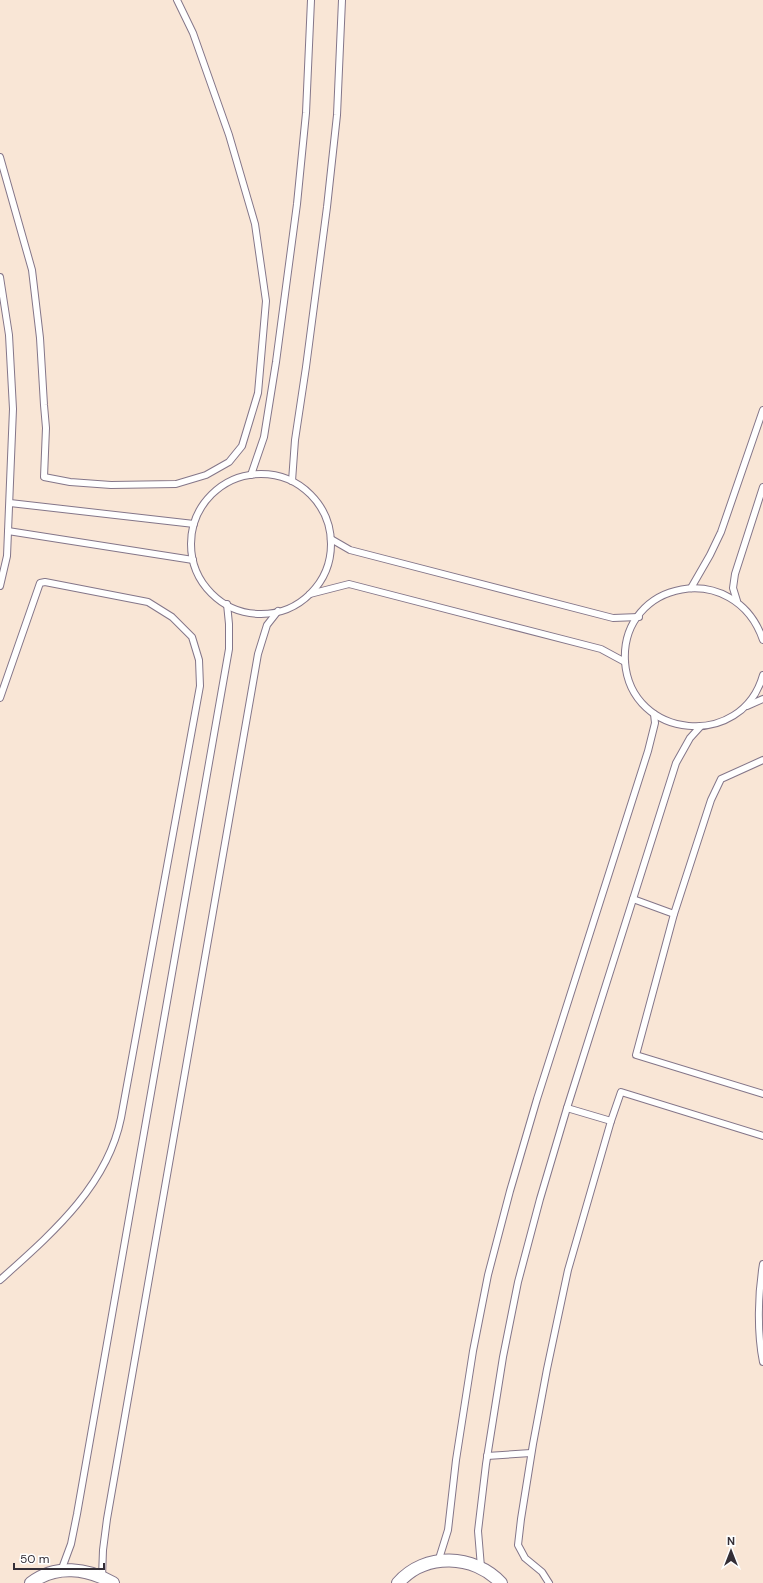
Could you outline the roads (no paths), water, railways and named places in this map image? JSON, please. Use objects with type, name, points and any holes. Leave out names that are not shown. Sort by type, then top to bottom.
[{"type":"street","points":[[398,1583],[411,1572],[422,1566],[438,1562],[457,1561],[481,1567],[502,1583]]},
{"type":"street","points":[[31,1583],[43,1576],[61,1571],[79,1570],[108,1580]]},
{"type":"lane","points":[[0,157],[32,270],[40,338],[45,420],[44,477],[70,482],[111,485],[176,484],[206,475],[229,462],[242,446],[258,393],[266,301],[255,224],[231,142],[193,33],[177,0]]},
{"type":"lane","points":[[252,475],[264,437],[276,362],[297,204],[306,113],[311,0]]},
{"type":"lane","points":[[292,481],[295,440],[329,192],[337,115],[342,0]]},
{"type":"lane","points":[[0,277],[9,335],[13,409],[7,556],[0,586]]},
{"type":"lane","points":[[691,588],[721,532],[763,410]]},
{"type":"lane","points":[[269,474],[292,481],[312,495],[320,505],[329,527],[331,539],[329,563],[318,585],[310,594],[300,601],[278,611],[254,613],[242,611],[226,604],[211,592],[203,582],[193,560],[192,536],[198,513],[213,493],[233,480],[252,475],[269,474]]},
{"type":"lane","points":[[737,601],[733,588],[735,574],[763,487]]},
{"type":"lane","points":[[10,503],[194,524]]},
{"type":"lane","points":[[8,531],[193,560]]},
{"type":"lane","points":[[331,539],[350,550],[613,618],[639,616]]},
{"type":"lane","points":[[0,698],[40,583],[45,582],[148,602],[172,616],[192,637],[199,660],[200,686],[198,698],[121,1118],[110,1155],[88,1190],[56,1229],[0,1280]]},
{"type":"lane","points":[[310,594],[350,584],[601,649],[625,662]]},
{"type":"lane","points":[[763,640],[754,619],[737,601],[715,591],[703,588],[691,588],[667,594],[652,604],[639,616],[628,638],[625,662],[631,686],[645,706],[654,714],[676,724],[700,727],[724,721],[744,708],[763,699]]},
{"type":"lane","points":[[61,1571],[71,1544],[77,1514],[229,649],[229,624],[226,604]]},
{"type":"lane","points":[[108,1580],[103,1550],[107,1519],[258,654],[267,626],[278,611]]},
{"type":"lane","points":[[744,708],[758,688],[763,676]]},
{"type":"lane","points":[[438,1562],[448,1530],[456,1460],[473,1351],[490,1268],[510,1191],[537,1099],[648,751],[655,723],[654,714]]},
{"type":"lane","points":[[481,1567],[478,1531],[487,1456],[503,1357],[518,1282],[540,1199],[567,1108],[676,763],[690,738],[700,727]]},
{"type":"lane","points":[[763,760],[721,778],[711,800],[674,914],[636,1055],[763,1094]]},
{"type":"lane","points":[[633,899],[674,914]]},
{"type":"lane","points":[[549,1583],[542,1572],[525,1558],[518,1545],[531,1453],[568,1270],[611,1121],[621,1092],[763,1136]]},
{"type":"lane","points":[[567,1108],[611,1121]]},
{"type":"lane","points":[[763,1264],[760,1279],[760,1344],[763,1362]]},
{"type":"lane","points":[[487,1456],[531,1453]]}]
